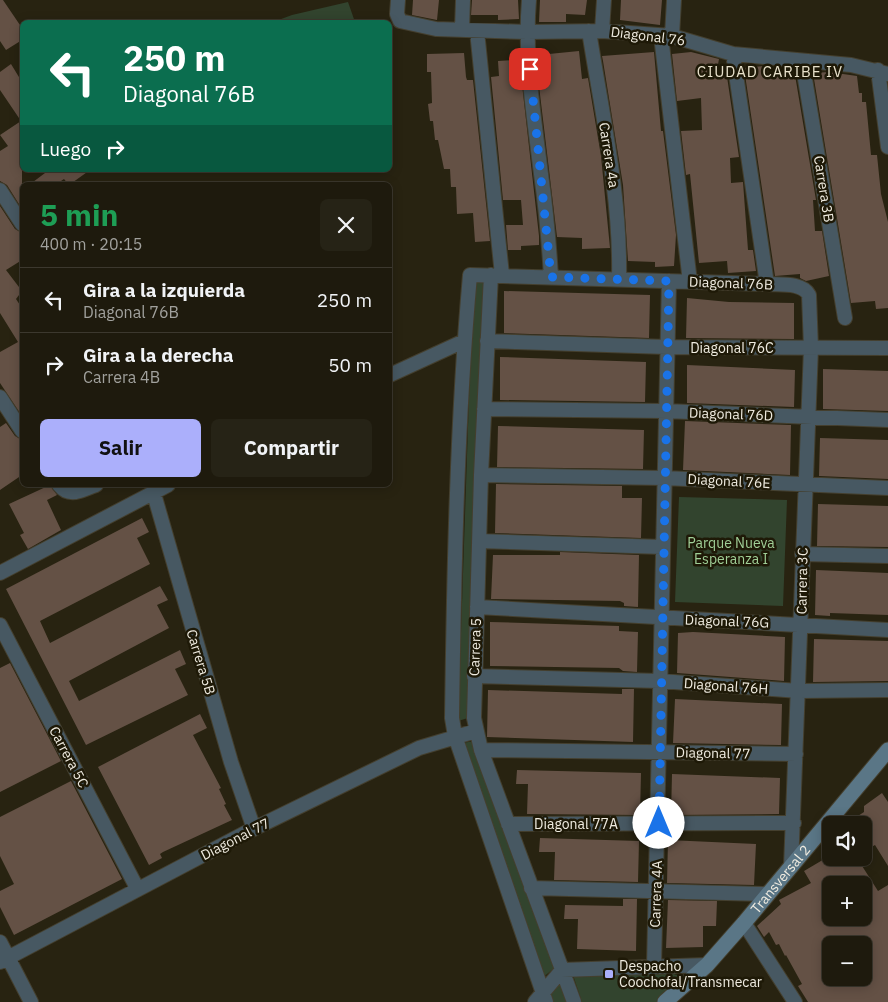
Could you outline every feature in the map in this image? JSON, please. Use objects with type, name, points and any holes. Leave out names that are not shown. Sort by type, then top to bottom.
[{"type":"street","name":"Diagonal 76","points":[[398,0],[398,18],[406,23],[436,29],[527,32],[596,31],[666,36],[732,54],[802,60],[883,72]]},
{"type":"street","points":[[462,30],[463,0]]},
{"type":"street","points":[[530,0],[527,32],[534,124],[547,220],[551,277]]},
{"type":"street","points":[[596,31],[604,0]]},
{"type":"street","points":[[674,0],[666,36],[690,282]]},
{"type":"street","name":"Carrera 5","points":[[477,31],[496,275],[487,341],[474,718],[481,750],[530,888],[574,1002]]},
{"type":"street","name":"Carrera 4a","points":[[596,31],[620,238],[619,280]]},
{"type":"street","points":[[732,54],[767,284]]},
{"type":"street","name":"Carrera 3B","points":[[802,60],[845,318]]},
{"type":"street","points":[[883,72],[888,147]]},
{"type":"street","points":[[0,190],[20,221]]},
{"type":"street","name":"Carrera 5","points":[[470,275],[464,341],[454,560],[452,718],[455,736],[541,998]]},
{"type":"street","name":"Diagonal 76B","points":[[470,275],[767,284],[797,286],[806,290],[809,295]]},
{"type":"street","name":"Carrera 4A","points":[[654,967],[659,823],[666,348],[669,281]]},
{"type":"street","name":"Carrera 3C","points":[[791,867],[799,691],[810,348],[809,295]]},
{"type":"street","points":[[392,374],[464,341]]},
{"type":"street","name":"Diagonal 76C","points":[[487,341],[666,348],[888,348]]},
{"type":"street","points":[[0,397],[20,428]]},
{"type":"street","name":"Diagonal 76D","points":[[484,409],[665,411],[888,420]]},
{"type":"street","name":"Diagonal 76E","points":[[481,475],[664,478],[888,488]]},
{"type":"street","points":[[61,487],[64,491],[70,493],[90,487]]},
{"type":"street","points":[[0,573],[162,488]]},
{"type":"street","name":"Carrera 5B","points":[[162,488],[231,762],[254,829]]},
{"type":"street","points":[[479,541],[663,547]]},
{"type":"street","points":[[802,554],[888,556]]},
{"type":"street","name":"Diagonal 76G","points":[[477,607],[662,619],[801,624],[888,630]]},
{"type":"street","name":"Carrera 5C","points":[[0,625],[137,888]]},
{"type":"street","name":"Diagonal 76H","points":[[474,676],[660,681],[799,691],[888,690]]},
{"type":"street","name":"Diagonal 77","points":[[4,960],[137,888],[419,748],[476,731]]},
{"type":"street","name":"Diagonal 77","points":[[481,750],[796,754]]},
{"type":"street","name":"Transversal 2","points":[[666,1002],[707,965],[744,923],[888,750]]},
{"type":"street","name":"Diagonal 77A","points":[[508,824],[794,823]]},
{"type":"street","points":[[530,888],[768,894]]},
{"type":"street","points":[[744,923],[795,1002]]},
{"type":"street","points":[[0,942],[4,960],[31,1002]]},
{"type":"street","points":[[541,998],[562,970],[707,965]]},
{"type":"green space","points":[[348,2],[354,20],[278,20]]},
{"type":"green space","points":[[484,279],[468,718],[458,721],[473,280]]},
{"type":"green space","name":"Parque Nueva Esperanza I","points":[[679,497],[787,500],[783,606],[675,602]]},
{"type":"green space","points":[[474,741],[557,966],[542,978],[463,743]]},
{"type":"green space","points":[[572,972],[583,976],[673,974],[683,977],[677,985],[657,1002],[582,1002]]},
{"type":"green space","points":[[561,981],[569,1002],[551,1002],[548,994]]},
{"type":"building","points":[[0,0],[3,0],[20,25],[20,41],[6,50],[0,41]]},
{"type":"building","points":[[413,0],[439,0],[437,20],[412,15]]},
{"type":"building","points":[[472,0],[518,0],[519,19],[498,20],[498,15],[471,15]]},
{"type":"building","points":[[540,0],[587,0],[585,15],[566,14],[566,22],[539,22]]},
{"type":"building","points":[[621,0],[662,0],[660,25],[620,20]]},
{"type":"building","points":[[579,51],[582,79],[588,78],[601,156],[610,248],[582,249],[582,238],[557,237],[539,86],[539,82],[543,82],[539,55]]},
{"type":"building","points":[[654,52],[661,131],[663,131],[676,235],[674,266],[655,267],[655,262],[628,261],[623,185],[602,56]]},
{"type":"building","points":[[691,52],[719,59],[717,70],[726,70],[739,157],[730,158],[731,183],[743,182],[748,250],[753,250],[756,271],[728,273],[727,261],[699,263],[690,174],[686,175],[681,131],[702,130],[701,98],[677,101],[672,54]]},
{"type":"building","points":[[464,53],[467,80],[473,80],[490,241],[475,242],[473,213],[457,214],[456,187],[451,187],[450,169],[444,169],[438,140],[435,140],[433,121],[430,121],[428,104],[432,103],[431,72],[427,72],[427,54]]},
{"type":"building","points":[[513,60],[514,76],[519,76],[522,84],[539,236],[539,245],[521,246],[521,250],[508,250],[506,225],[523,225],[521,200],[503,200],[491,77],[499,76],[498,61]]},
{"type":"building","points":[[11,64],[20,79],[20,120],[0,90],[0,72]]},
{"type":"building","points":[[764,66],[764,75],[795,75],[816,200],[813,200],[815,231],[822,231],[829,276],[806,281],[800,278],[800,274],[775,276],[744,68]]},
{"type":"building","points":[[829,72],[857,76],[859,93],[862,93],[862,102],[866,102],[871,155],[877,155],[881,194],[888,222],[888,308],[876,309],[875,301],[851,303],[813,73]]},
{"type":"building","points":[[20,122],[20,172],[22,172],[22,182],[20,182],[20,206],[7,185],[0,181],[0,151],[8,146],[0,135]]},
{"type":"building","points":[[46,172],[87,172],[73,182],[66,182],[64,179],[60,182],[33,182]]},
{"type":"building","points":[[0,206],[15,229],[20,232],[20,261],[6,270],[20,288],[20,294],[16,299],[20,305],[20,413],[0,383],[0,352],[18,342],[0,313]]},
{"type":"building","points":[[504,291],[650,295],[649,338],[504,333]]},
{"type":"building","points":[[687,298],[729,302],[794,303],[794,339],[686,338]]},
{"type":"building","points":[[500,357],[646,362],[645,402],[500,400]]},
{"type":"building","points":[[687,365],[795,370],[794,407],[687,403]]},
{"type":"building","points":[[823,369],[888,371],[888,411],[823,409]]},
{"type":"building","points":[[685,421],[791,425],[790,475],[683,470]]},
{"type":"building","points":[[6,423],[15,436],[20,439],[20,476],[0,490],[0,427]]},
{"type":"building","points":[[498,426],[644,430],[643,469],[497,467]]},
{"type":"building","points":[[820,438],[888,440],[888,479],[819,476]]},
{"type":"building","points":[[496,484],[622,486],[622,498],[642,498],[641,538],[495,533]]},
{"type":"building","points":[[46,487],[51,487],[57,495],[47,500],[61,530],[28,549],[20,535],[24,533],[9,504]]},
{"type":"building","points":[[818,504],[888,506],[888,547],[817,546]]},
{"type":"building","points":[[142,518],[149,532],[137,538],[150,564],[40,621],[50,643],[160,586],[168,600],[157,605],[169,628],[69,681],[79,701],[180,650],[186,664],[175,669],[188,695],[86,745],[6,589]]},
{"type":"building","points":[[560,552],[639,555],[638,607],[624,606],[624,603],[620,601],[491,599],[493,555],[560,555]]},
{"type":"building","points":[[816,570],[888,573],[888,615],[830,613],[830,616],[815,615]]},
{"type":"building","points":[[490,622],[619,626],[619,631],[638,632],[637,672],[623,671],[619,668],[490,666]]},
{"type":"building","points":[[693,632],[785,637],[784,681],[677,673],[678,633]]},
{"type":"building","points":[[814,639],[888,641],[888,681],[813,682]]},
{"type":"building","points":[[10,663],[61,761],[0,792],[0,668]]},
{"type":"building","points":[[622,689],[634,689],[633,742],[487,737],[488,690],[622,694]]},
{"type":"building","points":[[675,699],[782,704],[781,745],[673,743]]},
{"type":"building","points":[[200,714],[207,728],[193,735],[221,788],[219,789],[226,804],[224,805],[232,820],[163,852],[160,854],[162,858],[149,865],[98,767]]},
{"type":"building","points":[[517,770],[641,773],[640,815],[527,814],[528,784],[516,784]]},
{"type":"building","points":[[672,774],[780,778],[779,814],[671,815]]},
{"type":"building","points":[[71,781],[122,879],[14,935],[0,907],[0,891],[14,884],[0,856],[0,817]]},
{"type":"building","points":[[882,793],[888,802],[888,866],[875,845],[872,847],[872,816],[858,816],[864,812],[864,806]]},
{"type":"building","points":[[540,838],[639,841],[638,882],[554,880],[555,852],[539,852]]},
{"type":"building","points":[[668,840],[756,844],[754,885],[667,883]]},
{"type":"building","points":[[822,860],[822,866],[862,866],[868,876],[822,876],[822,926],[872,926],[872,882],[878,891],[888,885],[888,1002],[808,1002],[798,986],[802,984],[779,944],[776,945],[769,932],[764,937],[757,926],[781,904],[779,900],[811,883],[804,871]]},
{"type":"building","points":[[623,899],[637,899],[636,951],[577,949],[578,919],[564,919],[565,905],[623,906]]},
{"type":"building","points":[[668,900],[717,901],[716,926],[703,926],[703,947],[666,948]]},
{"type":"place","name":"Despacho Coochofal/Transmecar","points":[[609,974]]},
{"type":"district","name":"CIUDAD CARIBE IV","points":[[770,72]]},
{"type":"route","points":[[530,69],[534,124],[548,230],[551,277],[669,281],[660,681],[659,823]]}]
